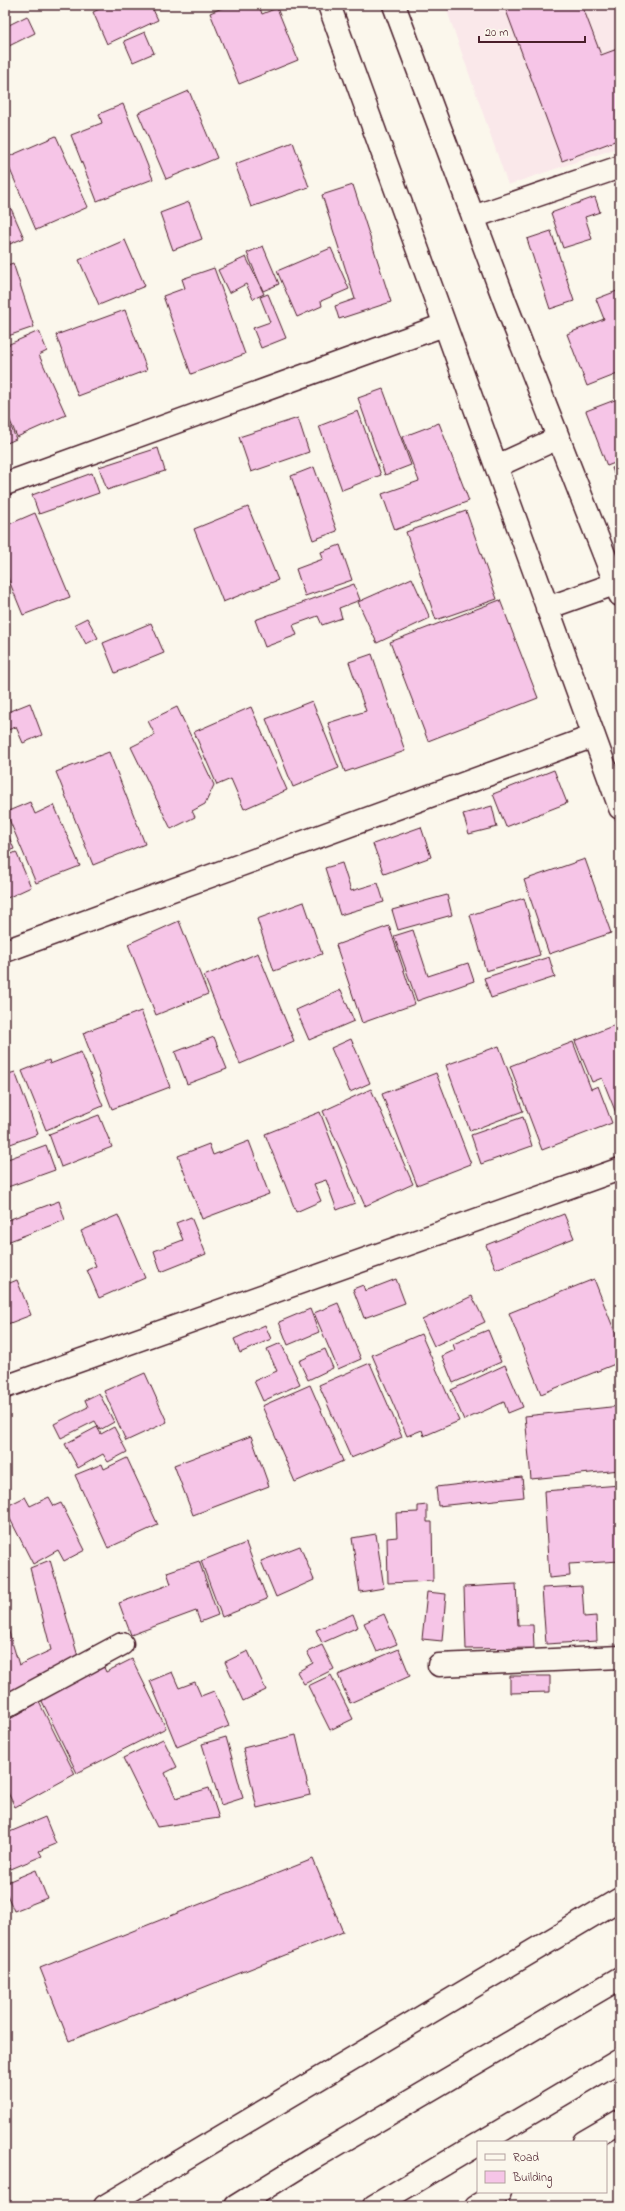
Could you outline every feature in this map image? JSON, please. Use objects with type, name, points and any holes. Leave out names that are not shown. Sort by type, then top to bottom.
[{"type":"street","points":[[329,5],[620,808]]},
{"type":"street","points":[[394,5],[473,217],[558,438],[619,587],[547,608]]},
{"type":"street","points":[[473,217],[620,167]]},
{"type":"street","points":[[5,484],[444,325]]},
{"type":"street","points":[[497,466],[558,438]]},
{"type":"street","points":[[5,951],[594,736]]},
{"type":"street","points":[[5,1387],[620,1169]]},
{"type":"street","points":[[5,1707],[122,1644]]},
{"type":"street","points":[[439,1665],[620,1657]]},
{"type":"street","points":[[105,2206],[620,1899]]},
{"type":"street","points":[[236,2206],[620,1978]]},
{"type":"street","points":[[484,2141],[620,2060]]},
{"type":"street","points":[[586,2141],[620,2121]]},
{"type":"street","points":[[374,2206],[477,2145]]},
{"type":"street","points":[[476,2206],[498,2193]]},
{"type":"shaded area","points":[[445,5],[620,5],[620,147],[508,185]]},
{"type":"building","points":[[108,5],[151,5],[158,20],[107,44],[93,12]]},
{"type":"building","points":[[229,5],[259,5],[262,14],[277,8],[298,60],[239,84],[210,13]]},
{"type":"building","points":[[504,5],[582,5],[601,55],[620,48],[620,139],[562,161]]},
{"type":"building","points":[[27,16],[35,33],[7,47],[5,27]]},
{"type":"building","points":[[145,32],[154,53],[133,62],[124,41]]},
{"type":"building","points":[[189,91],[217,158],[166,179],[138,113]]},
{"type":"building","points":[[123,104],[153,179],[97,201],[71,135],[102,123],[99,114]]},
{"type":"building","points":[[56,136],[88,207],[36,230],[5,158]]},
{"type":"building","points":[[293,142],[309,187],[251,207],[235,164]]},
{"type":"building","points":[[353,185],[391,302],[339,319],[335,306],[355,299],[322,195]]},
{"type":"building","points":[[5,195],[24,238],[5,246]]},
{"type":"building","points":[[595,197],[600,212],[585,217],[592,239],[563,248],[551,213]]},
{"type":"building","points":[[189,202],[202,239],[173,250],[160,213]]},
{"type":"building","points":[[551,231],[574,301],[550,309],[527,239]]},
{"type":"building","points":[[125,240],[145,286],[99,305],[79,260]]},
{"type":"building","points":[[263,246],[279,284],[263,291],[247,253]]},
{"type":"building","points":[[331,248],[349,289],[321,301],[322,306],[297,317],[277,271]]},
{"type":"building","points":[[246,257],[264,294],[253,299],[246,284],[229,293],[218,270]]},
{"type":"building","points":[[13,263],[34,327],[5,337],[5,266]]},
{"type":"building","points":[[214,268],[245,354],[191,374],[163,296],[185,288],[182,279]]},
{"type":"building","points":[[617,291],[620,299],[620,373],[587,386],[567,334],[604,319],[596,299]]},
{"type":"building","points":[[268,294],[286,338],[261,348],[253,328],[270,322],[260,297]]},
{"type":"building","points":[[125,310],[147,370],[78,396],[56,335]]},
{"type":"building","points":[[39,331],[47,351],[39,355],[66,415],[17,437],[5,409],[5,346]]},
{"type":"building","points":[[383,389],[411,465],[385,475],[358,398]]},
{"type":"building","points":[[620,398],[620,461],[607,466],[586,411]]},
{"type":"building","points":[[358,411],[381,475],[342,490],[319,426]]},
{"type":"building","points":[[5,412],[16,439],[5,444]]},
{"type":"building","points":[[298,418],[309,452],[251,472],[239,437]]},
{"type":"building","points":[[439,423],[469,501],[395,530],[382,494],[419,481],[402,437]]},
{"type":"building","points":[[158,448],[165,471],[107,490],[99,467]]},
{"type":"building","points":[[620,466],[620,490],[612,468]]},
{"type":"building","points":[[314,467],[337,531],[313,540],[291,476]]},
{"type":"building","points":[[92,473],[99,493],[39,514],[32,495]]},
{"type":"building","points":[[248,507],[278,580],[223,602],[194,529]]},
{"type":"building","points":[[466,511],[497,599],[436,620],[406,532]]},
{"type":"building","points":[[35,513],[70,597],[23,615],[5,571],[5,526]]},
{"type":"building","points":[[340,545],[352,580],[305,596],[296,569],[323,559],[321,552]]},
{"type":"building","points":[[412,578],[430,618],[377,643],[358,602]]},
{"type":"building","points":[[354,584],[360,600],[339,608],[342,618],[322,625],[318,616],[293,625],[297,635],[265,647],[255,620]]},
{"type":"building","points":[[500,600],[538,698],[428,741],[390,642]]},
{"type":"building","points":[[87,618],[98,638],[86,644],[75,624]]},
{"type":"building","points":[[151,623],[164,653],[115,673],[103,643]]},
{"type":"building","points":[[372,654],[405,751],[345,772],[328,723],[366,711],[349,662]]},
{"type":"building","points":[[312,701],[339,768],[293,787],[266,719]]},
{"type":"building","points":[[30,703],[42,735],[23,743],[16,727],[5,731],[5,713]]},
{"type":"building","points":[[177,707],[214,785],[205,804],[192,811],[195,817],[171,829],[131,747],[155,735],[148,721]]},
{"type":"building","points":[[251,707],[287,790],[244,809],[231,779],[217,785],[194,732]]},
{"type":"building","points":[[109,752],[145,844],[93,865],[56,772]]},
{"type":"building","points":[[554,770],[567,803],[506,827],[493,794]]},
{"type":"building","points":[[30,802],[35,814],[54,805],[80,866],[36,883],[6,812]]},
{"type":"building","points":[[492,806],[497,827],[469,834],[463,814]]},
{"type":"building","points":[[5,827],[14,849],[5,852]]},
{"type":"building","points":[[421,827],[431,857],[384,874],[373,844]]},
{"type":"building","points":[[16,852],[31,887],[5,899],[5,857]]},
{"type":"building","points":[[585,859],[611,933],[549,954],[524,880]]},
{"type":"building","points":[[342,863],[351,891],[378,883],[384,902],[340,915],[325,868]]},
{"type":"building","points":[[447,895],[452,915],[398,930],[392,910]]},
{"type":"building","points":[[524,898],[540,955],[486,971],[470,915]]},
{"type":"building","points":[[304,902],[322,954],[274,971],[257,919]]},
{"type":"building","points":[[179,921],[208,994],[156,1015],[128,944]]},
{"type":"building","points":[[389,926],[415,1004],[362,1023],[336,945]]},
{"type":"building","points":[[413,930],[428,976],[468,963],[474,981],[417,1001],[394,936]]},
{"type":"building","points":[[258,953],[294,1041],[240,1064],[204,976]]},
{"type":"building","points":[[549,957],[555,977],[491,998],[484,978]]},
{"type":"building","points":[[341,990],[354,1021],[309,1040],[296,1010]]},
{"type":"building","points":[[141,1011],[170,1087],[112,1109],[83,1033]]},
{"type":"building","points":[[620,1023],[620,1117],[618,1118],[602,1078],[592,1082],[575,1041]]},
{"type":"building","points":[[214,1037],[227,1069],[187,1084],[175,1052]]},
{"type":"building","points":[[351,1039],[370,1083],[350,1092],[331,1048]]},
{"type":"building","points":[[573,1042],[591,1089],[598,1086],[612,1123],[542,1150],[510,1066]]},
{"type":"building","points":[[499,1046],[523,1111],[470,1131],[446,1065]]},
{"type":"building","points":[[81,1052],[103,1106],[46,1130],[22,1071],[49,1060],[50,1064]]},
{"type":"building","points":[[15,1072],[38,1134],[5,1146],[5,1075]]},
{"type":"building","points":[[436,1073],[471,1164],[417,1185],[382,1094]]},
{"type":"building","points":[[371,1089],[413,1184],[365,1206],[323,1111]]},
{"type":"building","points":[[320,1112],[355,1203],[337,1210],[326,1180],[314,1184],[321,1201],[296,1212],[265,1134]]},
{"type":"building","points":[[99,1115],[112,1147],[61,1167],[49,1134]]},
{"type":"building","points":[[523,1117],[532,1146],[481,1164],[471,1135]]},
{"type":"building","points":[[249,1141],[269,1194],[202,1219],[178,1156],[209,1144],[213,1155]]},
{"type":"building","points":[[46,1145],[55,1170],[5,1188],[5,1160]]},
{"type":"building","points":[[59,1201],[65,1220],[7,1242],[5,1221]]},
{"type":"building","points":[[564,1214],[574,1238],[496,1269],[486,1245]]},
{"type":"building","points":[[118,1215],[145,1278],[99,1298],[87,1270],[96,1266],[81,1231]]},
{"type":"building","points":[[191,1217],[206,1254],[161,1272],[154,1251],[183,1240],[176,1223]]},
{"type":"building","points":[[396,1279],[405,1303],[364,1318],[353,1289],[363,1285],[365,1291]]},
{"type":"building","points":[[594,1279],[620,1345],[620,1362],[541,1394],[509,1313]]},
{"type":"building","points":[[17,1280],[31,1315],[5,1325],[5,1285]]},
{"type":"building","points":[[472,1296],[485,1322],[434,1346],[422,1320]]},
{"type":"building","points":[[338,1303],[361,1359],[338,1369],[314,1313]]},
{"type":"building","points":[[310,1309],[319,1332],[288,1345],[279,1322]]},
{"type":"building","points":[[265,1325],[271,1339],[240,1353],[234,1339]]},
{"type":"building","points":[[488,1330],[501,1362],[453,1383],[442,1356],[455,1350],[453,1344]]},
{"type":"building","points":[[421,1334],[459,1421],[424,1436],[422,1430],[407,1436],[372,1355]]},
{"type":"building","points":[[281,1343],[300,1384],[263,1401],[254,1381],[277,1371],[267,1349]]},
{"type":"building","points":[[325,1349],[333,1368],[308,1380],[299,1361]]},
{"type":"building","points":[[370,1363],[402,1437],[351,1458],[319,1385]]},
{"type":"building","points":[[505,1365],[523,1407],[508,1413],[504,1402],[464,1420],[451,1390]]},
{"type":"building","points":[[145,1373],[167,1422],[126,1441],[104,1391]]},
{"type":"building","points":[[310,1385],[343,1461],[295,1482],[262,1406]]},
{"type":"building","points":[[99,1393],[114,1422],[100,1430],[95,1421],[61,1438],[54,1424],[88,1407],[85,1400]]},
{"type":"building","points":[[620,1406],[620,1470],[531,1479],[525,1416]]},
{"type":"building","points":[[97,1427],[101,1434],[114,1427],[127,1452],[108,1462],[103,1454],[78,1468],[65,1444]]},
{"type":"building","points":[[251,1436],[269,1486],[193,1515],[174,1465]]},
{"type":"building","points":[[127,1458],[158,1525],[108,1548],[75,1475],[102,1464],[104,1469]]},
{"type":"building","points":[[522,1477],[524,1497],[438,1506],[436,1487]]},
{"type":"building","points":[[620,1485],[620,1561],[569,1564],[570,1576],[549,1578],[544,1491]]},
{"type":"building","points":[[25,1497],[30,1506],[49,1497],[54,1506],[61,1503],[85,1550],[64,1561],[58,1550],[33,1564],[5,1509],[5,1507]]},
{"type":"building","points":[[427,1505],[427,1522],[432,1522],[433,1581],[388,1583],[387,1538],[397,1537],[396,1513],[418,1512],[418,1506]]},
{"type":"building","points":[[376,1534],[384,1588],[360,1592],[352,1538]]},
{"type":"building","points":[[246,1543],[267,1599],[222,1617],[201,1561]]},
{"type":"building","points":[[300,1546],[314,1580],[276,1597],[261,1561]]},
{"type":"building","points":[[50,1560],[79,1660],[5,1697],[5,1619],[19,1665],[51,1650],[30,1568]]},
{"type":"building","points":[[199,1561],[218,1615],[200,1622],[196,1611],[131,1635],[119,1603],[171,1584],[167,1572]]},
{"type":"building","points":[[516,1584],[518,1625],[533,1625],[534,1648],[466,1649],[464,1587]]},
{"type":"building","points":[[582,1586],[584,1617],[596,1616],[597,1641],[546,1644],[542,1588]]},
{"type":"building","points":[[427,1592],[446,1594],[442,1641],[422,1639]]},
{"type":"building","points":[[353,1614],[358,1627],[322,1643],[316,1630]]},
{"type":"building","points":[[384,1614],[397,1644],[377,1652],[364,1623]]},
{"type":"building","points":[[322,1645],[334,1669],[304,1684],[297,1672],[313,1663],[307,1652]]},
{"type":"building","points":[[399,1649],[410,1676],[350,1703],[338,1675]]},
{"type":"building","points":[[248,1651],[266,1690],[243,1701],[225,1662]]},
{"type":"building","points":[[132,1659],[166,1728],[77,1773],[39,1695],[102,1663],[106,1672]]},
{"type":"building","points":[[172,1672],[179,1688],[195,1682],[201,1696],[214,1691],[229,1726],[177,1747],[150,1681]]},
{"type":"building","points":[[331,1675],[353,1719],[330,1730],[308,1686]]},
{"type":"building","points":[[510,1676],[550,1676],[550,1692],[510,1693]]},
{"type":"building","points":[[39,1702],[75,1774],[15,1807],[5,1787],[5,1722]]},
{"type":"building","points":[[296,1735],[310,1795],[257,1808],[243,1748]]},
{"type":"building","points":[[226,1737],[243,1798],[221,1805],[202,1744]]},
{"type":"building","points":[[163,1739],[177,1767],[165,1773],[176,1798],[209,1788],[219,1818],[157,1827],[123,1758]]},
{"type":"building","points":[[45,1817],[56,1844],[39,1851],[42,1856],[11,1869],[8,1861],[5,1863],[5,1834]]},
{"type":"building","points":[[313,1859],[343,1932],[69,2041],[40,1968]]},
{"type":"building","points":[[36,1870],[47,1898],[14,1911],[5,1890],[5,1883]]}]
